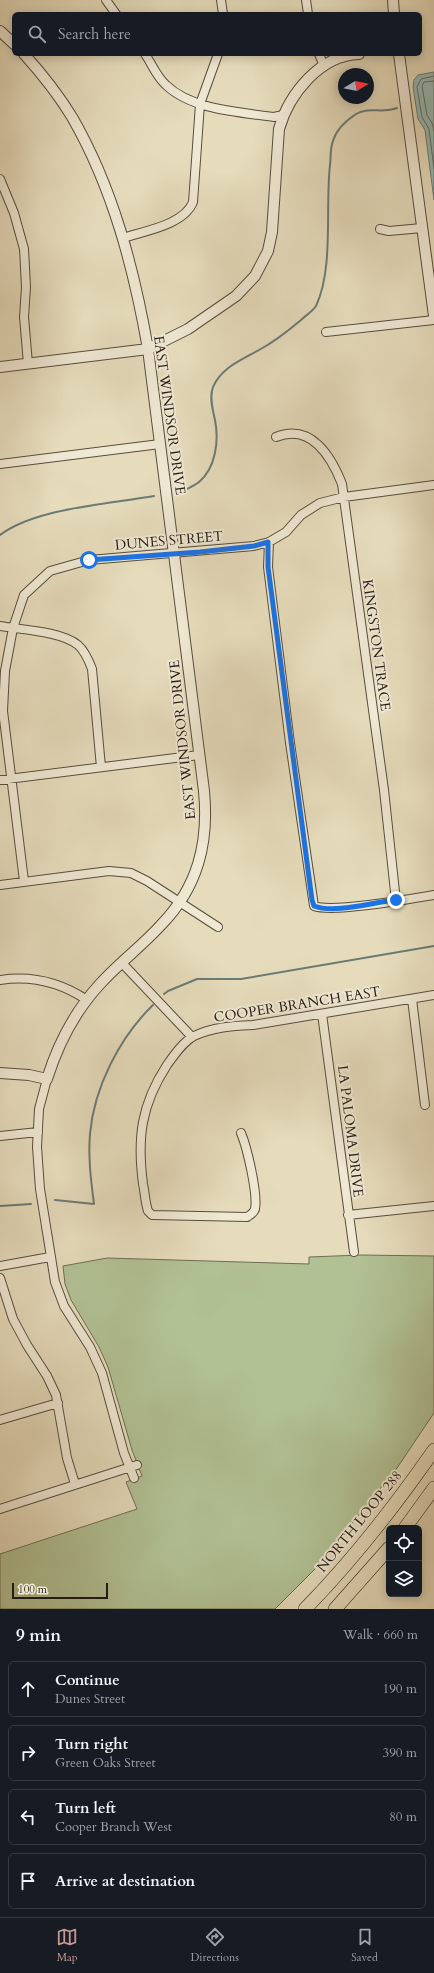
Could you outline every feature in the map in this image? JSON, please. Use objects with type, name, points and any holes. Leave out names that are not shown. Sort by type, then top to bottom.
[{"type":"highway","name":"NORTH LOOP 288","points":[[305,1609],[331,1582],[376,1529],[434,1450]]},
{"type":"highway","points":[[407,1525],[434,1488]]},
{"type":"highway","points":[[335,1609],[386,1551]]},
{"type":"street","points":[[106,0],[115,12]]},
{"type":"street","points":[[221,0],[223,12]]},
{"type":"street","points":[[306,0],[308,12]]},
{"type":"street","points":[[393,0],[394,12]]},
{"type":"street","points":[[0,31],[12,42]]},
{"type":"street","name":"EAST WINDSOR DRIVE","points":[[26,56],[48,82],[72,118],[106,190],[123,238],[139,300],[148,349],[205,804],[205,829],[202,849],[195,874],[180,902],[160,927],[122,962],[87,1000],[70,1025],[58,1048],[47,1079],[39,1109],[38,1172],[55,1282],[60,1297],[90,1347],[102,1373],[133,1466],[134,1478]]},
{"type":"street","points":[[146,56],[156,73],[165,84],[188,101],[274,117],[283,115]]},
{"type":"street","points":[[123,238],[150,231],[183,216],[191,208],[193,202],[200,104],[217,56]]},
{"type":"street","points":[[320,56],[324,66]]},
{"type":"street","points":[[0,367],[148,349],[188,329],[236,296],[250,283],[264,262],[272,232],[279,129],[283,115],[296,92],[313,74],[324,66],[350,56]]},
{"type":"street","points":[[399,56],[434,316]]},
{"type":"street","points":[[0,178],[14,213],[24,249],[26,287],[24,317],[28,364]]},
{"type":"street","points":[[380,229],[389,231],[422,228]]},
{"type":"street","points":[[326,332],[434,320]]},
{"type":"street","name":"KINGSTON TRACE","points":[[276,437],[284,434],[302,436],[317,444],[331,459],[339,473],[344,497],[384,790],[396,900]]},
{"type":"street","points":[[0,464],[160,444]]},
{"type":"street","name":"DUNES STREET","points":[[24,881],[1,711],[5,671],[13,628],[24,595],[50,571],[89,560],[254,546],[268,542],[286,532],[305,511],[320,503],[344,497],[434,485]]},
{"type":"street","points":[[268,542],[268,567],[302,831],[314,906],[320,908],[338,908],[434,895]]},
{"type":"street","points":[[0,626],[66,638],[79,646],[87,657],[92,669],[102,767]]},
{"type":"street","points":[[0,780],[199,755]]},
{"type":"street","points":[[0,885],[109,871],[131,874],[147,881],[218,927]]},
{"type":"street","points":[[122,962],[192,1037]]},
{"type":"street","points":[[0,980],[33,978],[48,981],[73,991],[87,1000]]},
{"type":"street","name":"COOPER BRANCH EAST","points":[[241,1133],[250,1159],[255,1200],[255,1209],[252,1214],[247,1217],[152,1215],[148,1211],[140,1168],[142,1122],[149,1099],[158,1080],[174,1055],[192,1037],[223,1026],[253,1025],[434,995]]},
{"type":"street","points":[[412,999],[425,1105]]},
{"type":"street","name":"LA PALOMA DRIVE","points":[[322,1014],[354,1252]]},
{"type":"street","points":[[0,1073],[29,1075],[47,1079]]},
{"type":"street","points":[[0,1136],[38,1132]]},
{"type":"street","points":[[348,1215],[434,1206]]},
{"type":"street","points":[[0,1266],[50,1257]]},
{"type":"street","points":[[0,1278],[13,1319],[47,1376],[58,1403],[67,1458],[75,1484]]},
{"type":"street","points":[[0,1420],[58,1403]]},
{"type":"street","points":[[0,1509],[133,1466]]},
{"type":"green space","points":[[361,1255],[434,1256],[434,1413],[397,1468],[316,1568],[275,1609],[0,1609],[0,1554],[137,1509],[126,1482],[142,1476],[132,1450],[108,1367],[99,1347],[71,1300],[65,1284],[63,1266],[107,1258],[309,1264],[309,1257]]},
{"type":"water","points":[[434,72],[434,200],[425,130],[418,119],[413,87],[414,80],[418,75]]},
{"type":"waterway","points":[[181,492],[199,482],[205,476],[213,462],[217,436],[211,395],[217,380],[232,365],[265,347],[281,336],[311,312],[316,306],[322,291],[327,256],[329,182],[331,150],[334,137],[342,126],[356,114],[371,110],[392,110],[397,108]]},
{"type":"waterway","points":[[0,535],[15,526],[53,513],[74,508],[154,496]]},
{"type":"waterway","points":[[164,994],[197,979],[241,979],[434,946]]},
{"type":"waterway","points":[[55,1200],[94,1204],[89,1143],[97,1099],[103,1081],[120,1047],[130,1032],[153,1005]]},
{"type":"waterway","points":[[0,1206],[31,1204]]},
{"type":"route","points":[[89,560],[200,552],[254,546],[268,542],[268,567],[281,660],[290,743],[314,906],[320,908],[338,908],[396,900]]}]
